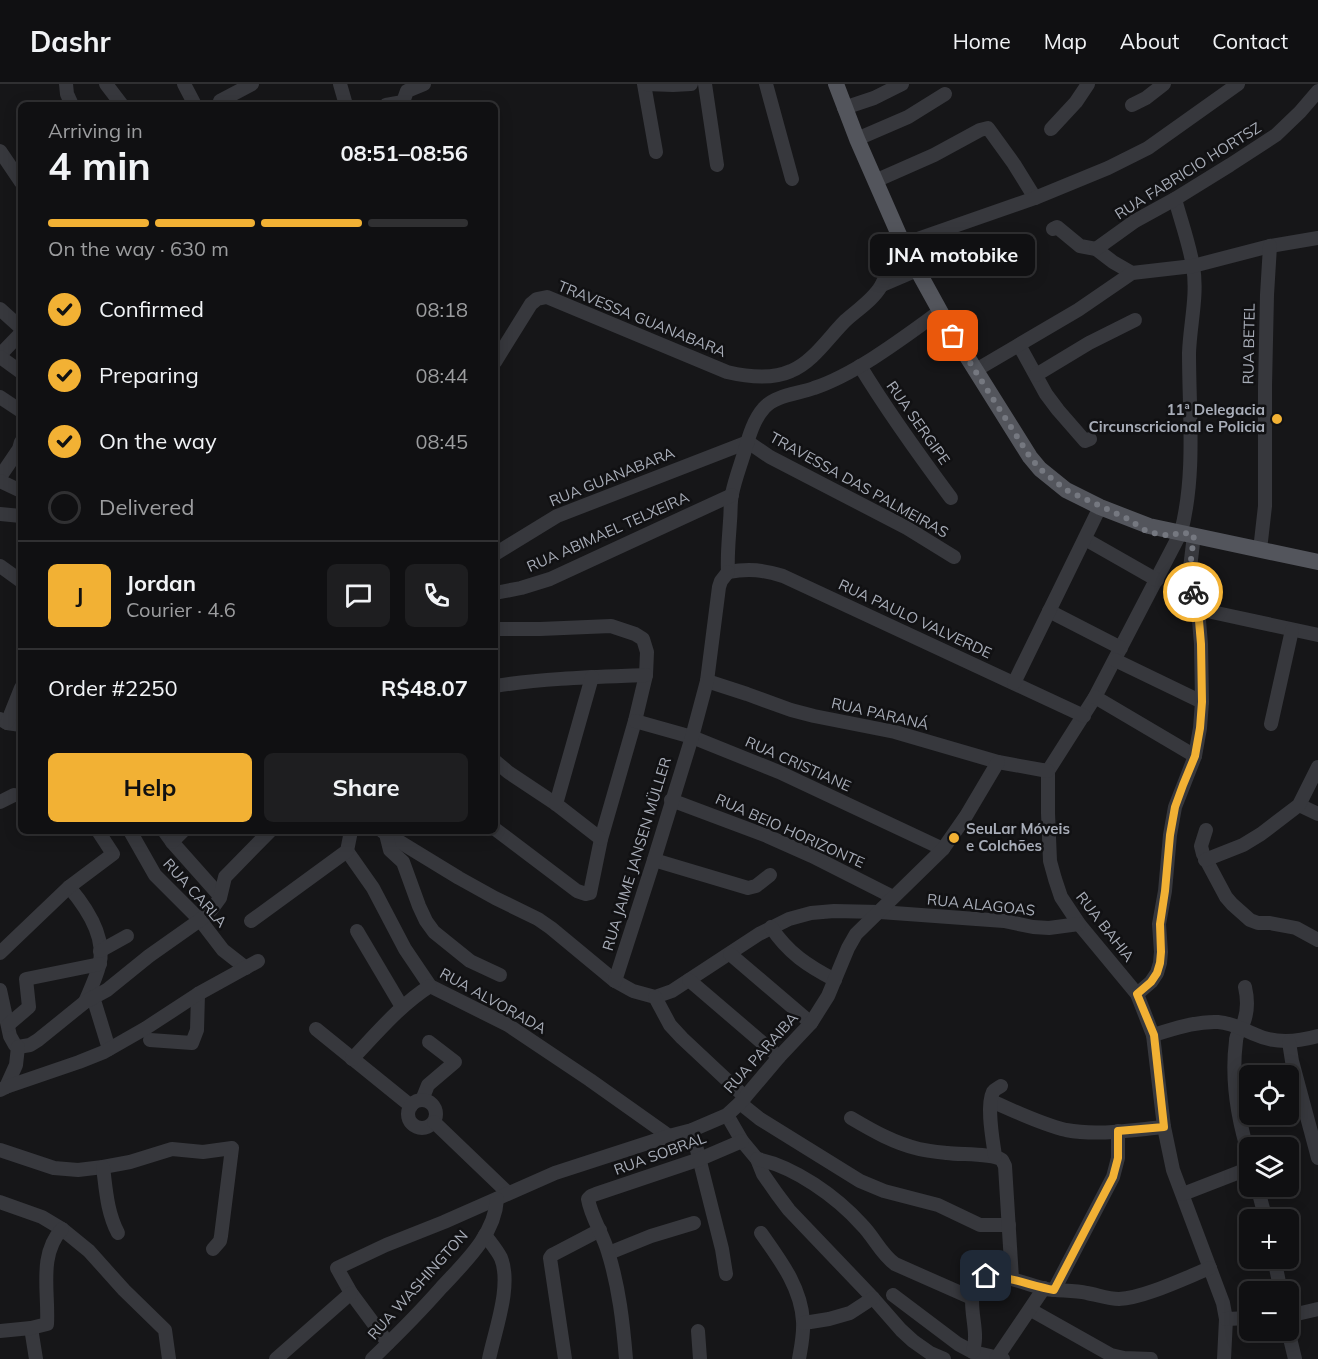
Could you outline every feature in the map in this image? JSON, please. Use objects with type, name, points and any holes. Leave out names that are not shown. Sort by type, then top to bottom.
[{"type":"main road","points":[[836,84],[844,108],[900,238],[939,312],[1023,447],[1040,469],[1066,490],[1100,507],[1149,526],[1318,562]]},
{"type":"street","points":[[66,84],[71,102]]},
{"type":"street","points":[[106,84],[120,102]]},
{"type":"street","points":[[184,84],[193,102]]},
{"type":"street","points":[[220,101],[252,84]]},
{"type":"street","points":[[340,84],[345,102]]},
{"type":"street","points":[[403,102],[407,92],[424,84]]},
{"type":"street","points":[[657,152],[645,84],[692,84]]},
{"type":"street","points":[[705,84],[717,165]]},
{"type":"street","points":[[766,84],[792,179]]},
{"type":"street","points":[[844,108],[874,98],[902,84]]},
{"type":"street","points":[[1132,105],[1153,94],[1164,84]]},
{"type":"street","points":[[900,238],[1035,198],[1108,168],[1148,148],[1238,84]]},
{"type":"street","points":[[1051,129],[1086,85]]},
{"type":"street","name":"RUA FABRICIO HORTSZ","points":[[1096,249],[1135,221],[1175,199],[1276,135],[1318,91]]},
{"type":"street","points":[[857,139],[908,117],[945,94]]},
{"type":"street","points":[[875,181],[934,155],[986,128],[990,130],[1014,164],[1035,198]]},
{"type":"street","points":[[0,151],[18,178]]},
{"type":"street","points":[[1137,994],[1151,982],[1160,963],[1160,924],[1170,835],[1175,807],[1195,756],[1202,702],[1203,667],[1198,609],[1191,582],[1186,513],[1190,479],[1189,354],[1194,292],[1193,266],[1175,199]]},
{"type":"street","points":[[1053,229],[1057,227],[1083,247],[1096,249],[1132,273]]},
{"type":"street","name":"TRAVESSA GUANABARA","points":[[498,357],[531,304],[537,299],[547,297],[728,372],[744,376],[777,376],[804,364],[874,295],[882,285],[900,238]]},
{"type":"street","points":[[976,370],[1078,310],[1132,273],[1193,266],[1270,246],[1318,238]]},
{"type":"street","name":"RUA BETEL","points":[[1260,550],[1265,498],[1265,386],[1270,246]]},
{"type":"street","name":"TRAVESSA GUANABARA","points":[[882,285],[917,270]]},
{"type":"street","points":[[0,309],[18,327]]},
{"type":"street","name":"RUA JAIME JANSEN MÜLLER","points":[[615,981],[692,737],[707,681],[721,581],[728,572],[732,495],[747,442],[759,415],[770,402],[816,388],[860,366],[939,312]]},
{"type":"street","points":[[1036,375],[1089,343],[1135,321]]},
{"type":"street","points":[[18,334],[0,356],[18,370]]},
{"type":"street","points":[[1019,345],[1046,394],[1058,410],[1084,441],[1090,439]]},
{"type":"street","name":"RUA SERGIPE","points":[[860,366],[911,445],[951,498]]},
{"type":"street","points":[[0,397],[18,409]]},
{"type":"street","name":"RUA GUANABARA","points":[[498,552],[557,516],[747,442]]},
{"type":"street","name":"TRAVESSA DAS PALMEIRAS","points":[[747,442],[770,457],[907,528],[954,557]]},
{"type":"street","points":[[18,450],[0,479],[18,488]]},
{"type":"street","name":"RUA ABIMAEL TELXEIRA","points":[[498,592],[550,579],[732,495]]},
{"type":"street","points":[[1014,683],[1100,507]]},
{"type":"street","points":[[0,514],[18,516]]},
{"type":"street","points":[[1048,771],[1084,716],[1157,580],[1187,534]]},
{"type":"street","points":[[1085,538],[1157,580]]},
{"type":"street","points":[[0,566],[18,579]]},
{"type":"street","name":"RUA PAULO VALVERDE","points":[[728,572],[745,569],[762,570],[783,576],[1084,716]]},
{"type":"street","points":[[1198,609],[1318,635]]},
{"type":"street","points":[[1049,611],[1202,702]]},
{"type":"street","points":[[498,629],[611,626],[643,639],[647,652],[646,675],[601,839],[590,893],[577,891],[498,831]]},
{"type":"street","points":[[1270,724],[1292,630]]},
{"type":"street","points":[[498,685],[518,682],[646,675]]},
{"type":"street","points":[[556,804],[592,677]]},
{"type":"street","name":"RUA PARANÁ","points":[[707,681],[791,710],[895,732],[998,762],[1048,771]]},
{"type":"street","points":[[9,722],[18,696]]},
{"type":"street","points":[[1095,697],[1195,756]]},
{"type":"street","name":"RUA CRISTIANE","points":[[635,721],[692,737],[779,772],[943,849]]},
{"type":"street","name":"RUA PARAIBA","points":[[351,1293],[337,1268],[555,1173],[692,1130],[728,1114],[811,1023],[828,996],[856,934],[943,849],[966,816],[998,762]]},
{"type":"street","points":[[498,764],[601,839]]},
{"type":"street","points":[[1205,860],[1243,845],[1299,805],[1318,767]]},
{"type":"street","name":"RUA BAHIA","points":[[1048,771],[1050,861],[1061,897],[1079,924],[1137,994],[1154,1035],[1164,1127],[1173,1170],[1223,1303],[1226,1319],[1224,1359]]},
{"type":"street","points":[[0,802],[14,795]]},
{"type":"street","name":"RUA BEIO HORIZONTE","points":[[671,800],[776,840],[893,897]]},
{"type":"street","points":[[1299,805],[1318,814]]},
{"type":"street","points":[[1206,830],[1201,846],[1205,860],[1232,904],[1254,922],[1296,928],[1318,940]]},
{"type":"street","points":[[0,953],[69,887],[113,854],[100,834]]},
{"type":"street","name":"RUA CARLA","points":[[132,834],[154,875],[200,920],[222,950],[252,965],[198,994]]},
{"type":"street","points":[[18,1047],[30,1045],[38,1040],[200,920],[212,909],[220,896],[225,877],[267,834]]},
{"type":"street","points":[[251,921],[347,851],[350,834]]},
{"type":"street","points":[[385,834],[390,850],[403,862],[419,906],[434,932],[470,962],[500,975]]},
{"type":"street","points":[[387,834],[459,878],[524,911],[551,928],[615,981],[633,991],[655,997],[670,1024],[682,1038],[760,1119],[860,1181],[884,1191],[938,1205],[980,1225],[1009,1225]]},
{"type":"street","points":[[168,837],[220,896]]},
{"type":"street","name":"RUA ALVORADA","points":[[347,851],[373,888],[405,949],[430,986],[508,1025],[669,1136]]},
{"type":"street","points":[[654,860],[747,888],[756,886],[770,875]]},
{"type":"street","points":[[69,887],[81,901],[95,928],[100,957],[89,1000],[109,1049]]},
{"type":"street","name":"RUA ALAGOAS","points":[[655,997],[672,991],[771,927],[811,913],[834,910],[880,912],[1004,921],[1049,928],[1079,924]]},
{"type":"street","points":[[771,927],[790,951],[835,980]]},
{"type":"street","points":[[357,931],[402,1007]]},
{"type":"street","points":[[8,1025],[29,1007],[26,979],[100,957],[127,936]]},
{"type":"street","points":[[729,954],[811,1023]]},
{"type":"street","points":[[689,980],[779,1057]]},
{"type":"street","points":[[352,1059],[402,1007],[430,986]]},
{"type":"street","points":[[1244,1137],[1236,1093],[1236,1039],[1246,1015],[1245,987]]},
{"type":"street","points":[[0,990],[12,1041],[18,1047]]},
{"type":"street","points":[[150,1040],[192,1043],[197,1030],[198,994]]},
{"type":"street","points":[[3,1088],[79,1062],[109,1049],[198,994]]},
{"type":"street","points":[[1154,1035],[1206,1022],[1229,1024],[1266,1039],[1288,1042],[1318,1036]]},
{"type":"street","points":[[316,1029],[352,1059],[416,1103],[430,1102],[434,1105],[436,1113],[434,1122],[424,1128],[416,1126],[411,1121],[409,1110],[416,1103],[428,1085],[455,1062],[429,1042]]},
{"type":"street","points":[[1288,1042],[1318,1158]]},
{"type":"street","points":[[3,1088],[16,1065],[18,1047]]},
{"type":"street","points":[[996,1156],[991,1121],[991,1101],[995,1090],[1001,1086]]},
{"type":"street","points":[[991,1101],[1064,1129],[1085,1132],[1164,1127]]},
{"type":"street","points":[[728,1114],[742,1141],[757,1159],[763,1174],[789,1210],[901,1330],[930,1353],[944,1359]]},
{"type":"street","points":[[851,1118],[895,1142],[920,1149],[996,1156],[1002,1160],[1005,1166],[1012,1279]]},
{"type":"street","points":[[434,1122],[503,1196]]},
{"type":"street","points":[[692,1130],[722,1249],[726,1274]]},
{"type":"street","points":[[893,1294],[949,1338],[973,1352],[999,1358],[1030,1310],[1049,1289],[1113,1177],[1118,1158],[1118,1131]]},
{"type":"street","name":"RUA SOBRAL","points":[[600,1230],[588,1202],[589,1197],[700,1159],[742,1141]]},
{"type":"street","points":[[0,1150],[65,1170],[90,1169],[130,1162],[172,1149],[203,1152],[232,1148],[222,1236],[213,1248]]},
{"type":"street","points":[[757,1159],[783,1167],[825,1192],[862,1224],[886,1256],[895,1264],[972,1298]]},
{"type":"street","points":[[104,1167],[109,1212],[118,1233]]},
{"type":"street","points":[[1183,1194],[1239,1172]]},
{"type":"street","name":"RUA WASHINGTON","points":[[372,1359],[468,1259],[485,1235],[503,1196]]},
{"type":"street","points":[[0,1202],[42,1216],[89,1251],[124,1290],[165,1330],[169,1359]]},
{"type":"street","points":[[609,1253],[651,1236],[694,1223]]},
{"type":"street","points":[[0,1331],[46,1325],[48,1253],[62,1229]]},
{"type":"street","points":[[565,1359],[550,1258],[600,1230],[609,1253],[620,1300],[626,1359]]},
{"type":"street","points":[[761,1233],[787,1270],[799,1300],[804,1323],[799,1359]]},
{"type":"street","points":[[485,1235],[500,1256],[505,1279],[504,1294],[489,1359]]},
{"type":"street","points":[[973,1352],[975,1337],[972,1298],[976,1285],[986,1276],[1012,1279],[1049,1289],[1085,1292],[1121,1299],[1143,1294],[1210,1268]]},
{"type":"street","points":[[276,1359],[351,1293],[388,1343]]},
{"type":"street","points":[[804,1323],[850,1313],[873,1298]]},
{"type":"street","points":[[1299,1313],[1318,1309]]},
{"type":"street","points":[[1030,1310],[1111,1355],[1151,1359]]},
{"type":"street","points":[[1226,1319],[1239,1318]]},
{"type":"street","points":[[31,1328],[36,1359]]},
{"type":"street","points":[[698,1331],[700,1359]]},
{"type":"street","points":[[1291,1341],[1295,1359]]},
{"type":"way so far","points":[[953,336],[1030,457],[1051,479],[1066,490],[1126,518],[1148,532],[1171,536],[1181,532],[1194,535],[1190,568],[1193,592]]},
{"type":"place","name":"JNA motobike","points":[[953,336]]},
{"type":"place","name":"11ª Delegacia Circunscricional e Policia","points":[[1277,419]]},
{"type":"place","name":"SeuLar Móveis e Colchões","points":[[954,838]]},
{"type":"route","points":[[986,1276],[1012,1279],[1054,1290],[1113,1177],[1118,1158],[1118,1131],[1164,1127],[1154,1035],[1137,994],[1151,982],[1160,963],[1160,924],[1170,835],[1175,807],[1195,756],[1200,728],[1203,667],[1198,609],[1193,592]]}]
